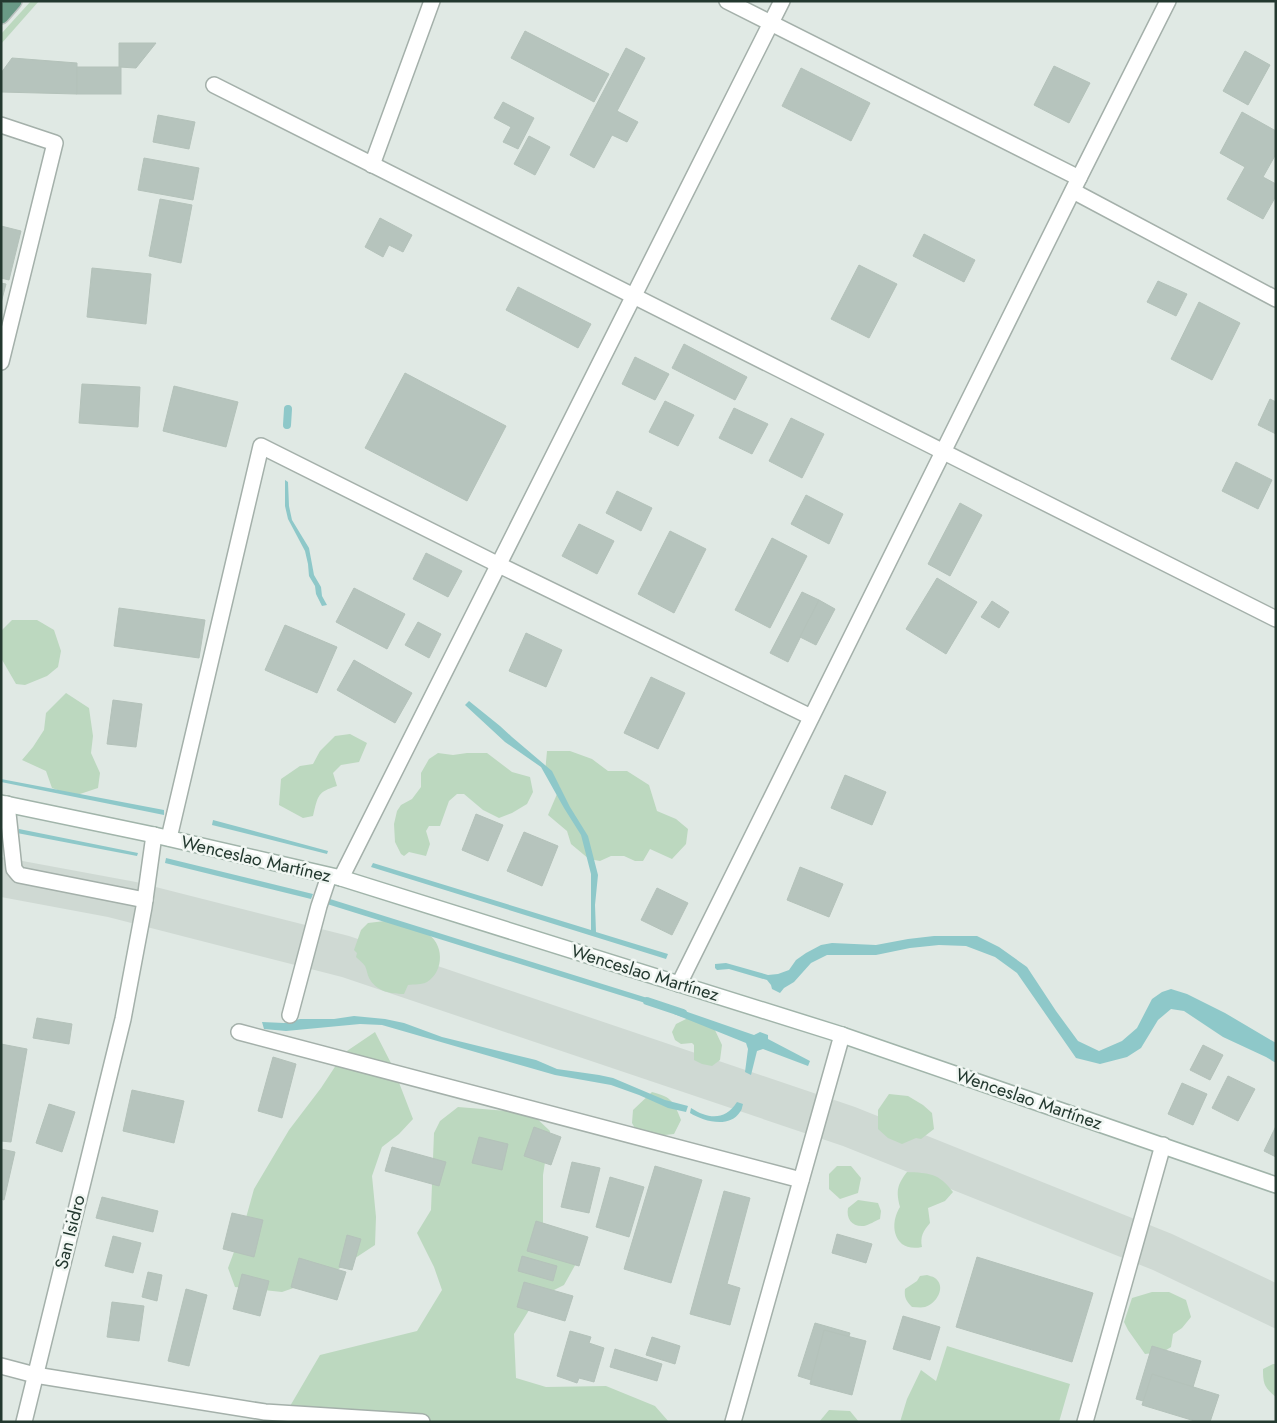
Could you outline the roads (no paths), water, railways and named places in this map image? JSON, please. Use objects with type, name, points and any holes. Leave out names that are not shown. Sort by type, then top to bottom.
[{"type":"main road","points":[[2,10],[14,1]]},
{"type":"street","points":[[372,164],[432,1]]},
{"type":"street","points":[[727,1],[1076,185],[1276,299]]},
{"type":"street","points":[[290,1016],[319,906],[499,565],[782,1]]},
{"type":"street","points":[[679,984],[1168,1]]},
{"type":"street","points":[[214,85],[1276,619]]},
{"type":"street","points":[[1,125],[55,143],[1,362]]},
{"type":"street","points":[[169,838],[261,446],[499,565],[811,717]]},
{"type":"street","points":[[4,803],[14,869],[19,875],[145,900]]},
{"type":"street","name":"Wenceslao Martínez","points":[[4,803],[169,838],[335,877],[842,1035],[1163,1145],[1276,1186]]},
{"type":"street","name":"San Isidro","points":[[24,1422],[117,1042],[145,900],[154,835]]},
{"type":"street","points":[[239,1032],[801,1180]]},
{"type":"street","points":[[733,1422],[842,1035]]},
{"type":"street","points":[[1085,1422],[1163,1145]]},
{"type":"street","points":[[1,1366],[36,1375],[265,1412],[422,1422]]},
{"type":"water","points":[[285,480],[288,482],[289,506],[292,520],[309,548],[314,575],[321,587],[322,596],[327,605],[322,606],[316,594],[315,586],[309,576],[305,551],[288,519],[285,506]]},
{"type":"water","points":[[469,701],[552,771],[570,807],[588,836],[598,875],[595,905],[596,932],[668,954],[666,959],[371,867],[373,863],[591,930],[591,874],[581,835],[541,767],[505,742],[465,705]]},
{"type":"water","points":[[1,779],[164,810],[164,815],[1,782]]},
{"type":"water","points":[[213,820],[328,851],[327,854],[212,825]]},
{"type":"water","points":[[19,829],[138,853],[137,856],[17,833]]},
{"type":"water","points":[[166,858],[313,894],[311,899],[165,863]]},
{"type":"water","points":[[330,899],[657,1001],[655,1006],[327,904]]},
{"type":"water","points":[[934,936],[977,936],[999,947],[1027,967],[1078,1041],[1099,1051],[1122,1041],[1137,1028],[1152,999],[1162,992],[1171,989],[1187,994],[1225,1013],[1276,1043],[1276,1063],[1223,1037],[1184,1011],[1171,1009],[1158,1020],[1141,1048],[1127,1057],[1100,1064],[1076,1058],[1017,973],[995,957],[966,946],[939,945],[910,948],[876,955],[827,955],[811,963],[794,982],[780,993],[772,989],[767,980],[729,969],[717,970],[715,968],[715,964],[726,963],[768,975],[778,974],[789,970],[796,960],[821,945],[832,943],[876,945]]},
{"type":"water","points":[[676,1008],[754,1035],[760,1032],[768,1035],[768,1039],[810,1061],[808,1066],[763,1049],[757,1051],[751,1075],[745,1072],[748,1049],[746,1043],[674,1014]]},
{"type":"water","points":[[354,1016],[404,1023],[442,1037],[536,1060],[557,1069],[613,1078],[665,1100],[688,1106],[686,1112],[668,1108],[611,1085],[555,1075],[382,1025],[360,1024],[286,1031],[264,1029],[262,1022],[284,1023],[300,1019],[334,1019]]},
{"type":"water","points":[[737,1102],[743,1104],[741,1111],[735,1117],[723,1122],[709,1121],[690,1113],[691,1108],[710,1116],[722,1115]]},
{"type":"waterway","points":[[287,425],[288,409]]},
{"type":"waterway","points":[[647,1001],[683,1013]]}]
